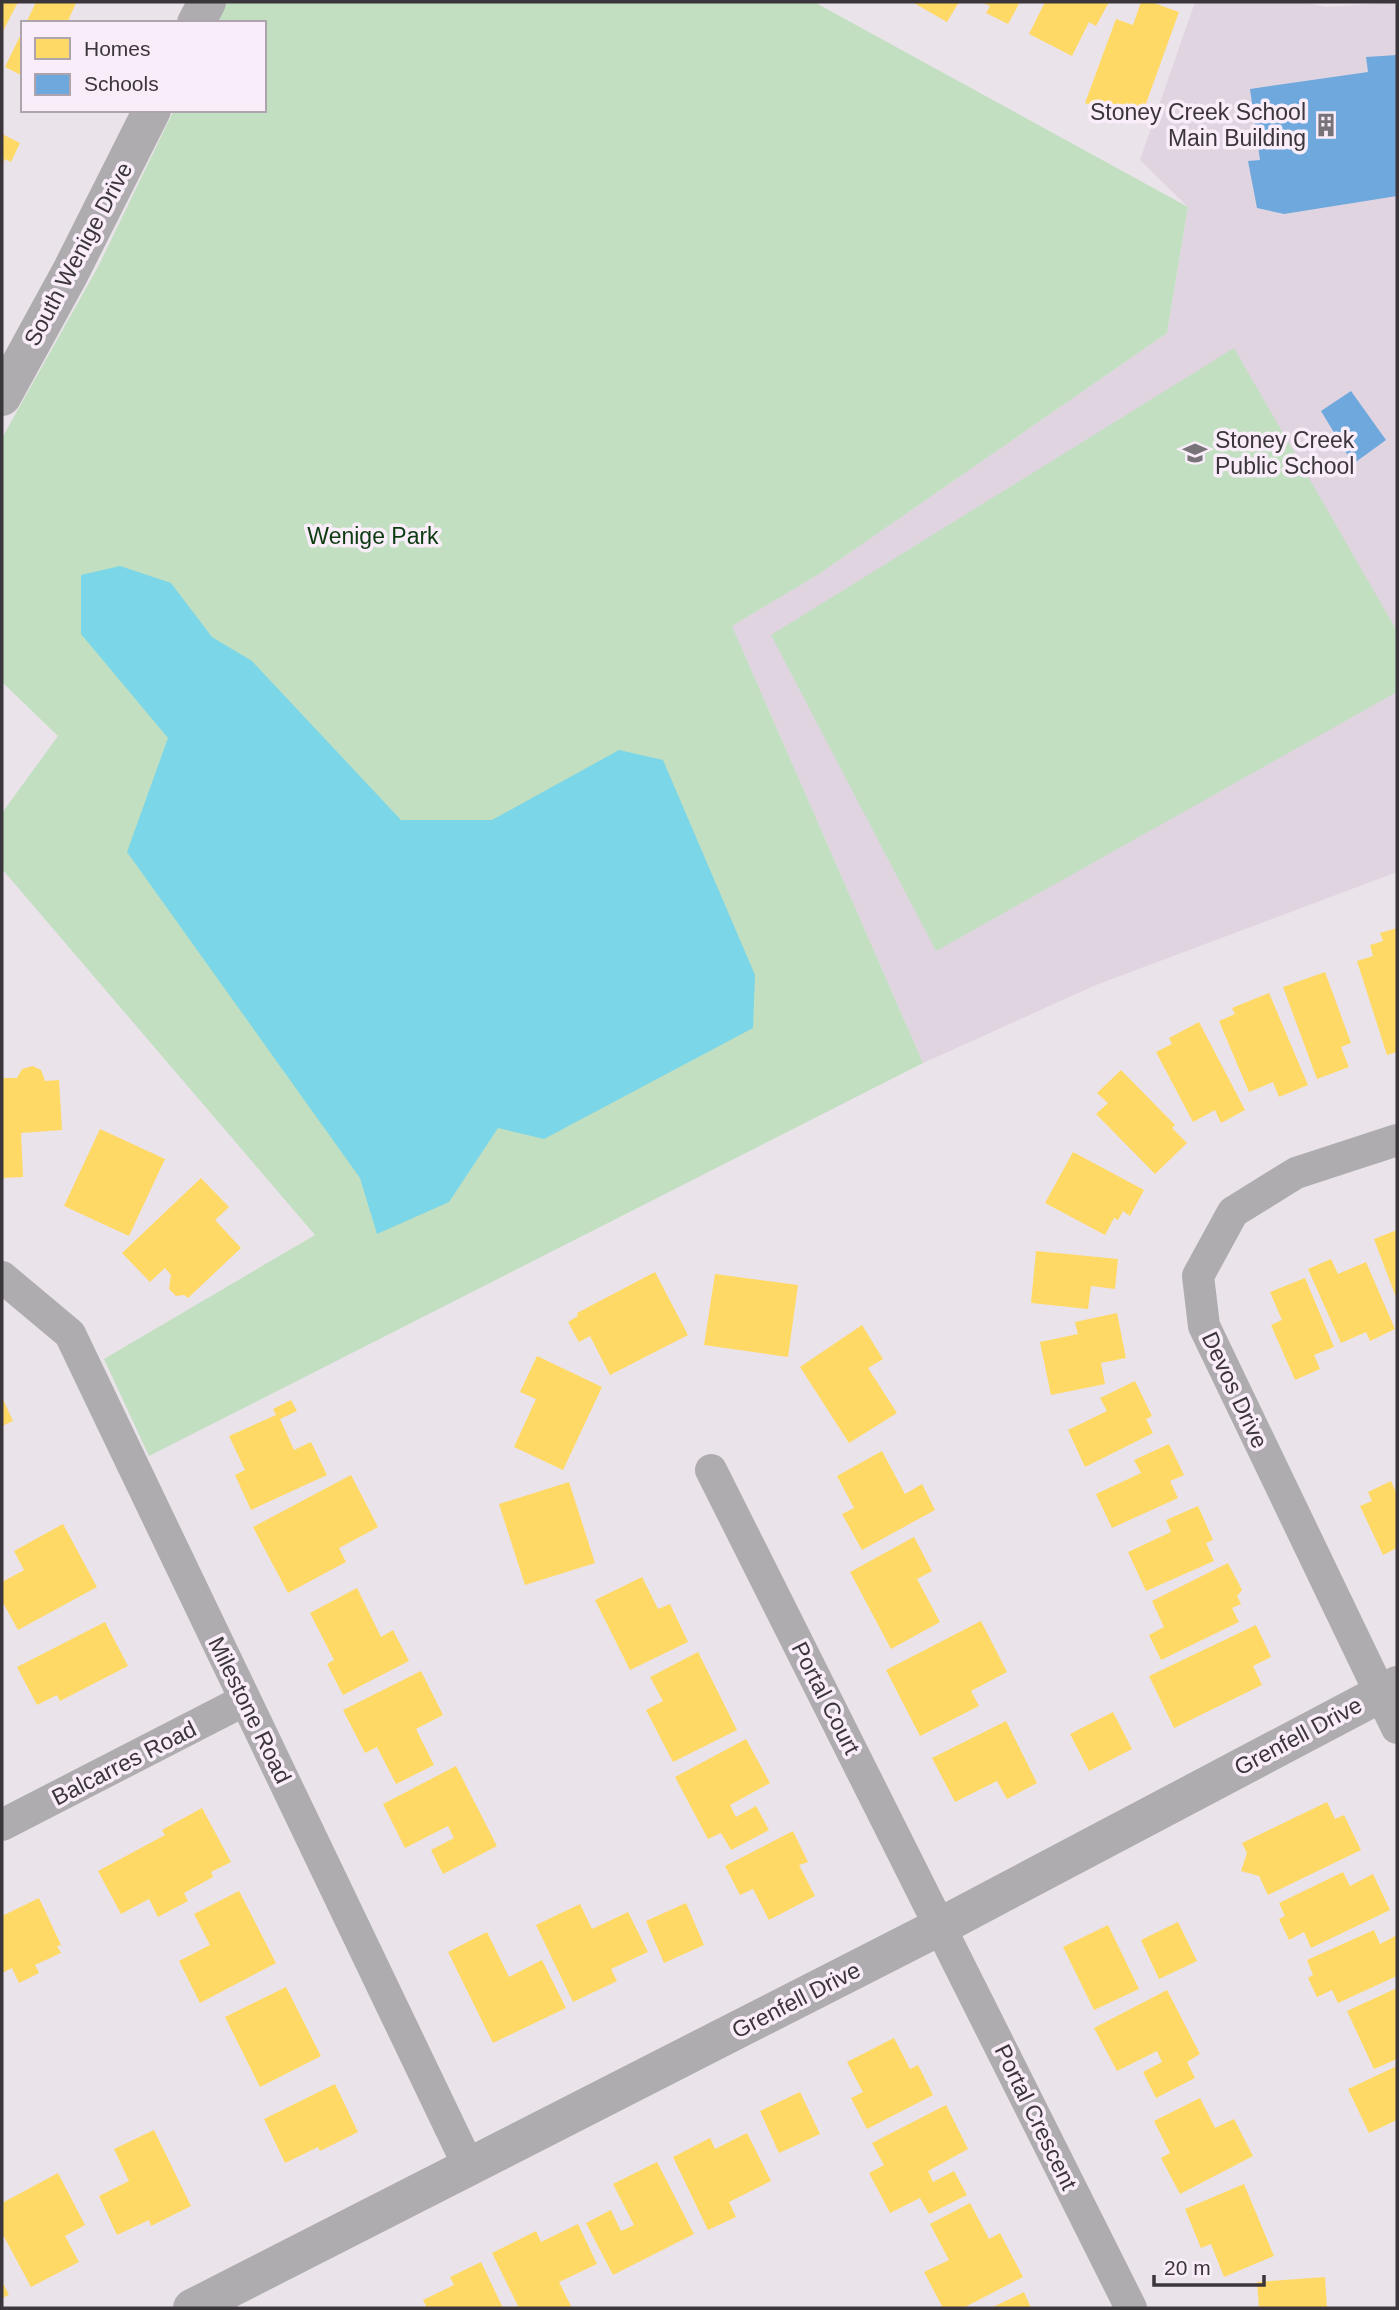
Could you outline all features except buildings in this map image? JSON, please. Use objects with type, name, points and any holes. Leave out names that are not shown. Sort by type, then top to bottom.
[{"type":"street","points":[[197,21],[207,2]]},
{"type":"street","name":"South Wenige Drive","points":[[2,397],[70,273],[151,112]]},
{"type":"street","name":"Devos Drive","points":[[1397,1140],[1296,1173],[1233,1212],[1198,1276],[1204,1326],[1389,1689],[1397,1728]]},
{"type":"street","name":"Milestone Road","points":[[2,1277],[70,1334],[469,2167]]},
{"type":"street","name":"Portal Court","points":[[711,1470],[941,1926]]},
{"type":"street","name":"Grenfell Drive","points":[[192,2308],[941,1926],[1389,1689]]},
{"type":"street","name":"Balcarres Road","points":[[2,1825],[245,1700]]},
{"type":"street","name":"Portal Crescent","points":[[941,1926],[1131,2308]]},
{"type":"shaded area","name":"Stoney Creek Public School","points":[[1195,2],[1304,2],[1326,7],[1397,2],[1397,872],[1096,985],[923,1063],[732,626],[819,574],[1167,333],[1188,207],[1140,160]]},
{"type":"green space","name":"Wenige Park","points":[[227,2],[814,2],[1188,207],[1167,333],[819,574],[732,626],[923,1063],[149,1456],[104,1359],[315,1235],[2,869],[2,813],[58,736],[2,682],[2,438],[99,265],[173,112],[266,112],[266,21],[218,21]]},
{"type":"green space","points":[[1234,348],[1397,631],[1397,692],[936,951],[771,635]]},
{"type":"water","points":[[120,566],[171,583],[212,637],[252,661],[401,820],[492,820],[619,750],[663,760],[755,975],[753,1028],[544,1139],[498,1128],[449,1202],[377,1234],[360,1178],[127,852],[168,738],[81,634],[81,575]]},
{"type":"place","name":"Stoney Creek School Main Building","points":[[1326,125]]},
{"type":"place","name":"Stoney Creek Public School","points":[[1195,453]]}]
